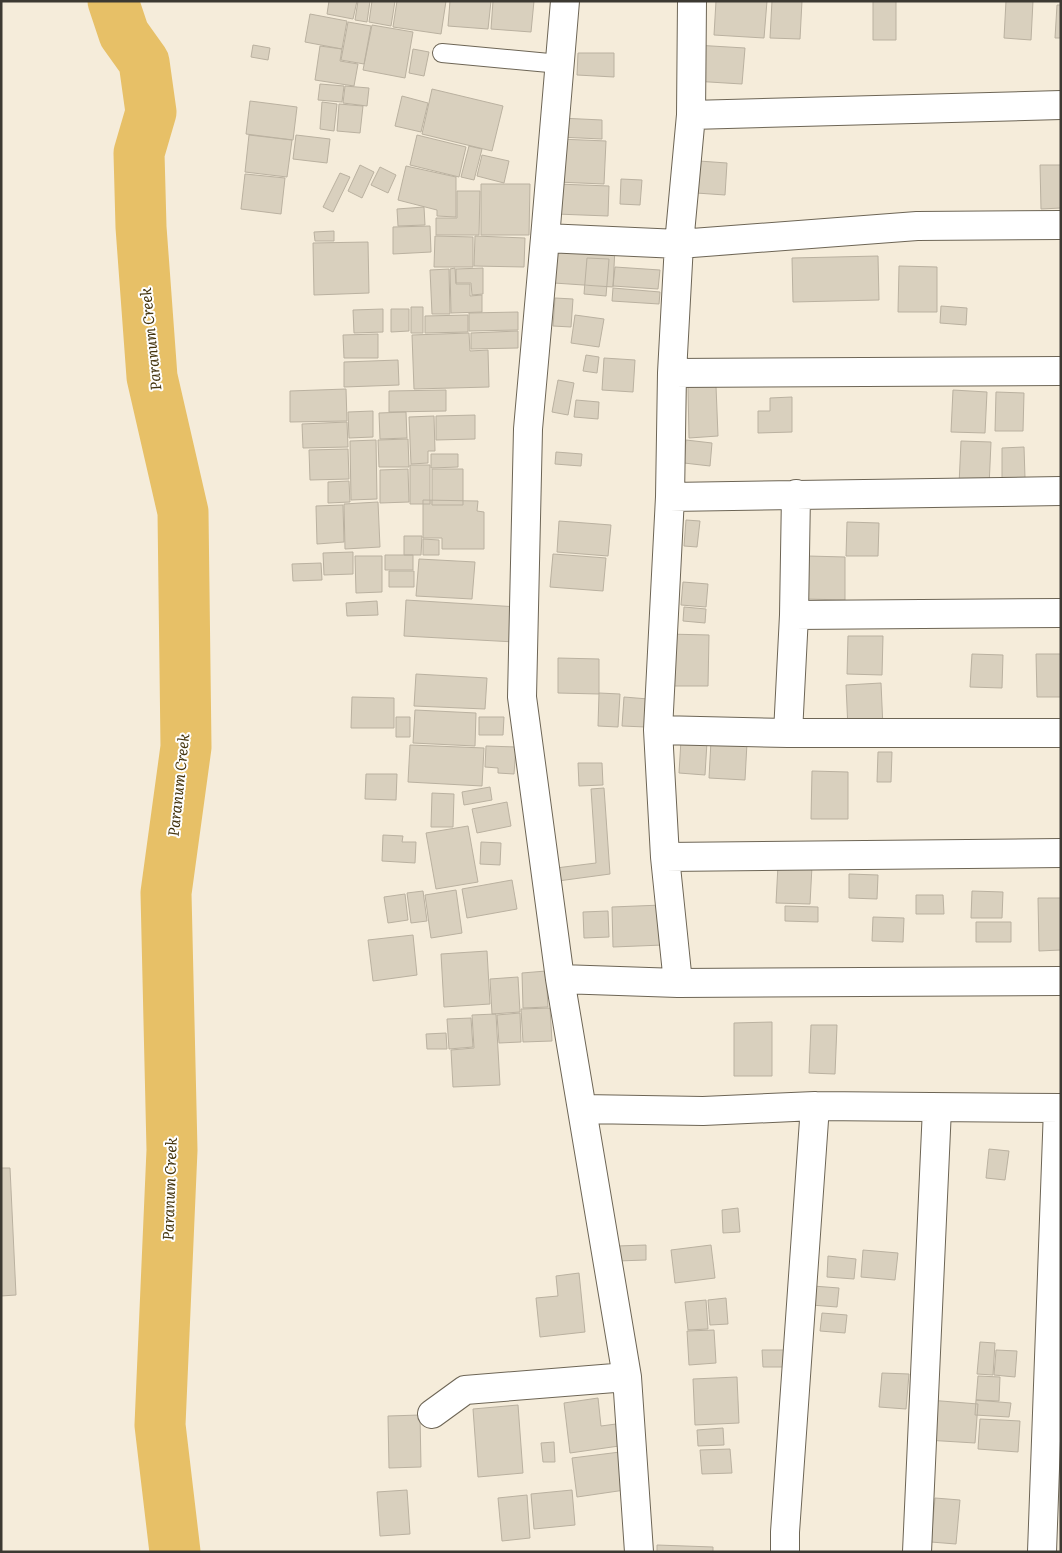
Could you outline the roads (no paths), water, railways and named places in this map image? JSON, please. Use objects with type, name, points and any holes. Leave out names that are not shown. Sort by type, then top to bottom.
[{"type":"street","points":[[565,1],[528,429],[522,697],[560,980],[627,1377],[639,1552]]},
{"type":"street","points":[[678,983],[665,857],[658,730],[670,497],[672,373],[679,244],[690,115],[692,1]]},
{"type":"street","points":[[690,115],[1061,105]]},
{"type":"street","points":[[545,238],[679,244],[917,226],[1061,225]]},
{"type":"street","points":[[672,373],[1061,371]]},
{"type":"street","points":[[670,497],[1061,491]]},
{"type":"street","points":[[788,733],[794,615],[796,494]]},
{"type":"street","points":[[794,615],[1061,613]]},
{"type":"street","points":[[658,730],[788,733],[1061,734]]},
{"type":"street","points":[[665,857],[1061,854]]},
{"type":"street","points":[[560,980],[678,983],[1061,981]]},
{"type":"street","points":[[583,1110],[703,1111],[815,1106],[1059,1108],[1042,1552]]},
{"type":"street","points":[[785,1552],[815,1106]]},
{"type":"street","points":[[917,1552],[936,1108]]},
{"type":"street","points":[[432,1414],[465,1390],[627,1377]]},
{"type":"lane","points":[[442,53],[560,64]]},
{"type":"waterway","name":"Paranum Creek","points":[[113,1],[124,34],[144,62],[151,112],[139,153],[141,227],[152,377],[183,512],[186,747],[166,893],[172,1150],[160,1425],[175,1552]]}]
